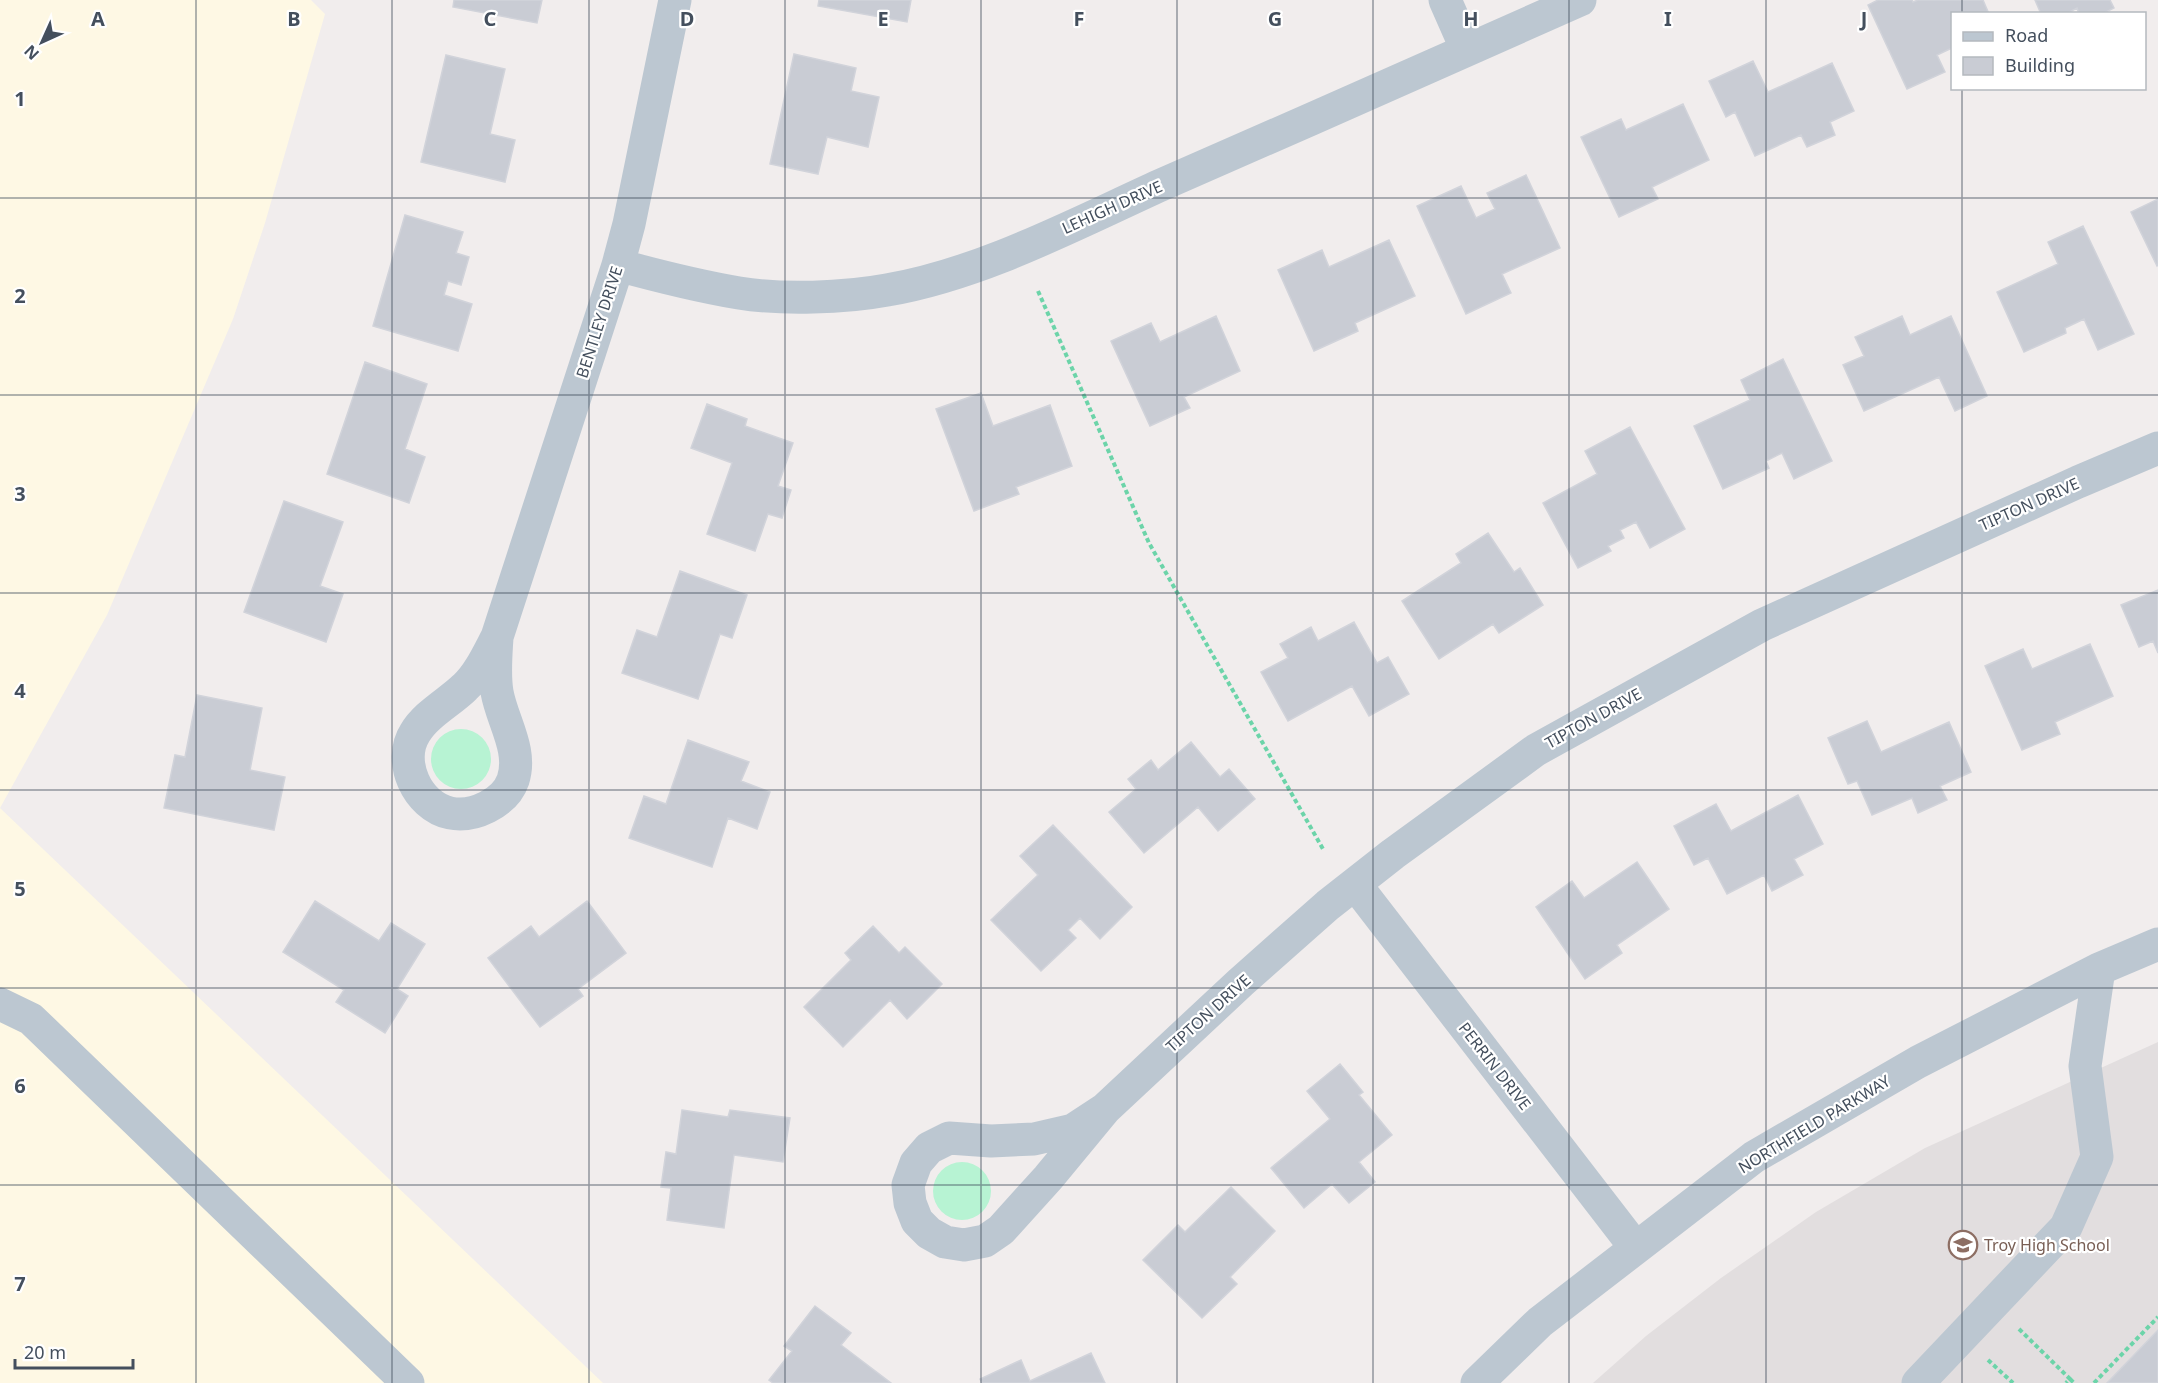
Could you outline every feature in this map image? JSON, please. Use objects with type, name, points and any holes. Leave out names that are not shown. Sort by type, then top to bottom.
[{"type":"street","name":"BENTLEY DRIVE","points":[[497,637],[495,668],[497,693],[516,755],[513,781],[498,801],[476,812],[450,813],[428,802],[412,780],[408,758],[412,742],[415,734],[432,715],[468,685],[497,637],[618,265],[629,224],[675,0]]},
{"type":"street","points":[[1445,0],[1467,50]]},
{"type":"street","name":"LEHIGH DRIVE","points":[[618,265],[664,278],[741,293],[781,296],[820,296],[885,291],[914,285],[957,272],[1042,238],[1580,0]]},
{"type":"street","name":"TIPTON DRIVE","points":[[1105,1109],[1073,1130],[1023,1139],[991,1141],[949,1138],[929,1148],[916,1163],[908,1185],[910,1203],[917,1221],[929,1233],[945,1242],[964,1245],[985,1241],[1001,1230],[1105,1109],[1241,982],[1328,905],[1393,854],[1536,750],[1762,625],[2158,448]]},
{"type":"street","name":"PERRIN DRIVE","points":[[1355,884],[1635,1246]]},
{"type":"street","name":"NORTHFIELD PARKWAY","points":[[1478,1383],[1540,1322],[1635,1246],[1754,1157],[1918,1062],[2099,969],[2158,944]]},
{"type":"street","points":[[1918,1383],[2066,1227],[2097,1157],[2085,1066],[2099,969]]},
{"type":"street","points":[[0,1004],[31,1019],[408,1383]]},
{"type":"path","points":[[1038,291],[1149,543],[1323,849]]},
{"type":"path","points":[[2094,1383],[2158,1317]]},
{"type":"path","points":[[2018,1328],[2074,1383]]},
{"type":"path","points":[[1988,1360],[2013,1383]]},
{"type":"path","points":[[2066,1383],[2070,1379]]},
{"type":"shaded area","points":[[0,0],[311,0],[325,14],[265,223],[233,319],[107,615],[0,808]]},
{"type":"shaded area","points":[[0,808],[603,1383],[0,1383]]},
{"type":"shaded area","name":"Troy High School","points":[[2158,1042],[2158,1383],[1593,1383],[1646,1336],[1721,1278],[1816,1212],[1925,1148]]},
{"type":"green space","points":[[461,729],[478,734],[486,742],[491,759],[486,776],[478,784],[461,789],[444,784],[436,776],[431,759],[436,742],[444,734]]},
{"type":"green space","points":[[956,1162],[968,1162],[983,1170],[991,1185],[991,1197],[983,1212],[968,1220],[956,1220],[941,1212],[933,1197],[933,1185],[941,1170]]},
{"type":"building","points":[[454,0],[542,0],[537,23],[453,7]]},
{"type":"building","points":[[819,0],[911,0],[907,22],[818,6]]},
{"type":"building","points":[[1878,0],[1912,0],[1913,2],[1918,0],[1983,0],[1988,12],[1951,12],[1951,48],[1937,55],[1945,72],[1907,89],[1868,5]]},
{"type":"building","points":[[2035,0],[2110,0],[2114,8],[2106,12],[2078,12],[2077,8],[2070,12],[2040,12]]},
{"type":"building","points":[[794,54],[856,68],[851,91],[879,97],[868,147],[827,137],[818,174],[770,164]]},
{"type":"building","points":[[446,55],[505,69],[490,134],[515,140],[505,182],[421,162]]},
{"type":"building","points":[[1753,61],[1768,92],[1832,63],[1854,111],[1830,122],[1835,135],[1807,147],[1801,135],[1755,156],[1735,112],[1726,117],[1709,81]]},
{"type":"building","points":[[1683,104],[1709,160],[1652,187],[1658,199],[1619,217],[1581,137],[1621,119],[1626,130]]},
{"type":"building","points":[[1526,175],[1560,248],[1502,274],[1511,293],[1466,314],[1417,206],[1461,186],[1476,218],[1495,209],[1487,193]]},
{"type":"building","points":[[2158,199],[2158,265],[2157,266],[2131,212]]},
{"type":"building","points":[[405,215],[463,232],[456,253],[469,257],[461,285],[448,281],[444,295],[472,304],[458,351],[373,326]]},
{"type":"building","points":[[2083,226],[2134,334],[2098,350],[2084,319],[2065,328],[2066,333],[2024,352],[1997,292],[2058,264],[2048,242]]},
{"type":"building","points":[[1389,240],[1415,296],[1355,323],[1358,331],[1314,351],[1278,270],[1322,250],[1329,267]]},
{"type":"building","points":[[1216,316],[1240,371],[1184,397],[1190,408],[1150,426],[1111,341],[1151,323],[1160,342]]},
{"type":"building","points":[[1902,316],[1910,335],[1951,316],[1987,396],[1955,411],[1939,377],[1864,411],[1843,365],[1864,356],[1855,337]]},
{"type":"building","points":[[1783,359],[1832,461],[1794,479],[1782,453],[1766,461],[1769,468],[1723,489],[1694,426],[1750,400],[1741,380]]},
{"type":"building","points":[[365,362],[427,384],[405,449],[425,457],[409,503],[327,474]]},
{"type":"building","points":[[981,393],[993,426],[1050,405],[1072,466],[1016,487],[1019,494],[974,511],[936,409]]},
{"type":"building","points":[[707,404],[747,419],[745,426],[793,443],[778,486],[791,490],[782,518],[768,514],[755,551],[707,534],[732,463],[691,448]]},
{"type":"building","points":[[1630,427],[1685,529],[1650,548],[1636,522],[1620,530],[1624,538],[1608,546],[1611,551],[1578,568],[1543,503],[1597,474],[1585,451]]},
{"type":"building","points":[[284,501],[343,522],[320,586],[343,594],[326,642],[244,612]]},
{"type":"building","points":[[1488,533],[1514,572],[1520,568],[1543,605],[1499,633],[1493,624],[1439,659],[1402,601],[1461,563],[1456,554]]},
{"type":"building","points":[[680,571],[747,595],[732,638],[720,634],[698,699],[622,673],[637,630],[657,637]]},
{"type":"building","points":[[2158,590],[2158,653],[2153,641],[2139,647],[2121,605]]},
{"type":"building","points":[[1354,622],[1377,663],[1388,657],[1409,694],[1369,716],[1352,686],[1288,721],[1261,672],[1288,658],[1280,644],[1311,627],[1318,641]]},
{"type":"building","points":[[2090,644],[2113,696],[2055,722],[2060,734],[2022,750],[1985,666],[2023,649],[2032,669]]},
{"type":"building","points":[[197,695],[262,708],[250,770],[285,777],[274,830],[164,808],[175,755],[185,757]]},
{"type":"building","points":[[1867,721],[1881,752],[1949,722],[1971,772],[1940,786],[1947,800],[1918,813],[1912,798],[1872,815],[1857,781],[1848,784],[1828,738]]},
{"type":"building","points":[[688,740],[749,762],[741,781],[770,792],[757,829],[728,818],[712,867],[629,838],[644,796],[666,804]]},
{"type":"building","points":[[1191,742],[1220,777],[1229,769],[1255,799],[1218,831],[1198,807],[1144,853],[1109,812],[1136,789],[1128,779],[1151,760],[1158,770]]},
{"type":"building","points":[[1798,795],[1823,844],[1794,859],[1803,875],[1772,891],[1764,875],[1727,894],[1708,858],[1694,865],[1674,826],[1716,804],[1731,831]]},
{"type":"building","points":[[1053,825],[1132,907],[1100,939],[1080,918],[1068,930],[1076,938],[1041,971],[991,920],[1038,875],[1020,856]]},
{"type":"building","points":[[1637,862],[1669,909],[1617,945],[1622,953],[1585,979],[1536,907],[1572,881],[1584,898]]},
{"type":"building","points":[[315,901],[379,941],[391,923],[425,944],[397,989],[408,996],[385,1033],[336,1002],[344,990],[283,952]]},
{"type":"building","points":[[587,901],[626,953],[578,989],[583,996],[540,1027],[488,958],[531,926],[539,937]]},
{"type":"building","points":[[873,926],[899,953],[905,947],[942,984],[907,1019],[890,1000],[843,1047],[804,1007],[851,960],[845,953]]},
{"type":"building","points":[[1340,1064],[1363,1092],[1359,1095],[1392,1135],[1359,1162],[1375,1182],[1349,1203],[1332,1184],[1304,1208],[1271,1168],[1330,1119],[1307,1091]]},
{"type":"building","points":[[682,1110],[728,1117],[730,1110],[790,1118],[783,1162],[734,1155],[724,1228],[667,1220],[671,1188],[661,1187],[666,1152],[676,1154]]},
{"type":"building","points":[[1231,1187],[1275,1231],[1230,1277],[1237,1284],[1202,1318],[1143,1260],[1178,1225],[1185,1232]]},
{"type":"building","points":[[815,1306],[851,1333],[841,1345],[891,1383],[773,1383],[769,1380],[792,1351],[784,1346]]},
{"type":"building","points":[[2158,1330],[2158,1383],[2107,1383]]},
{"type":"building","points":[[1091,1353],[1105,1383],[982,1383],[980,1379],[1021,1360],[1030,1381]]},
{"type":"place","name":"Troy High School","points":[[1963,1245]]}]
